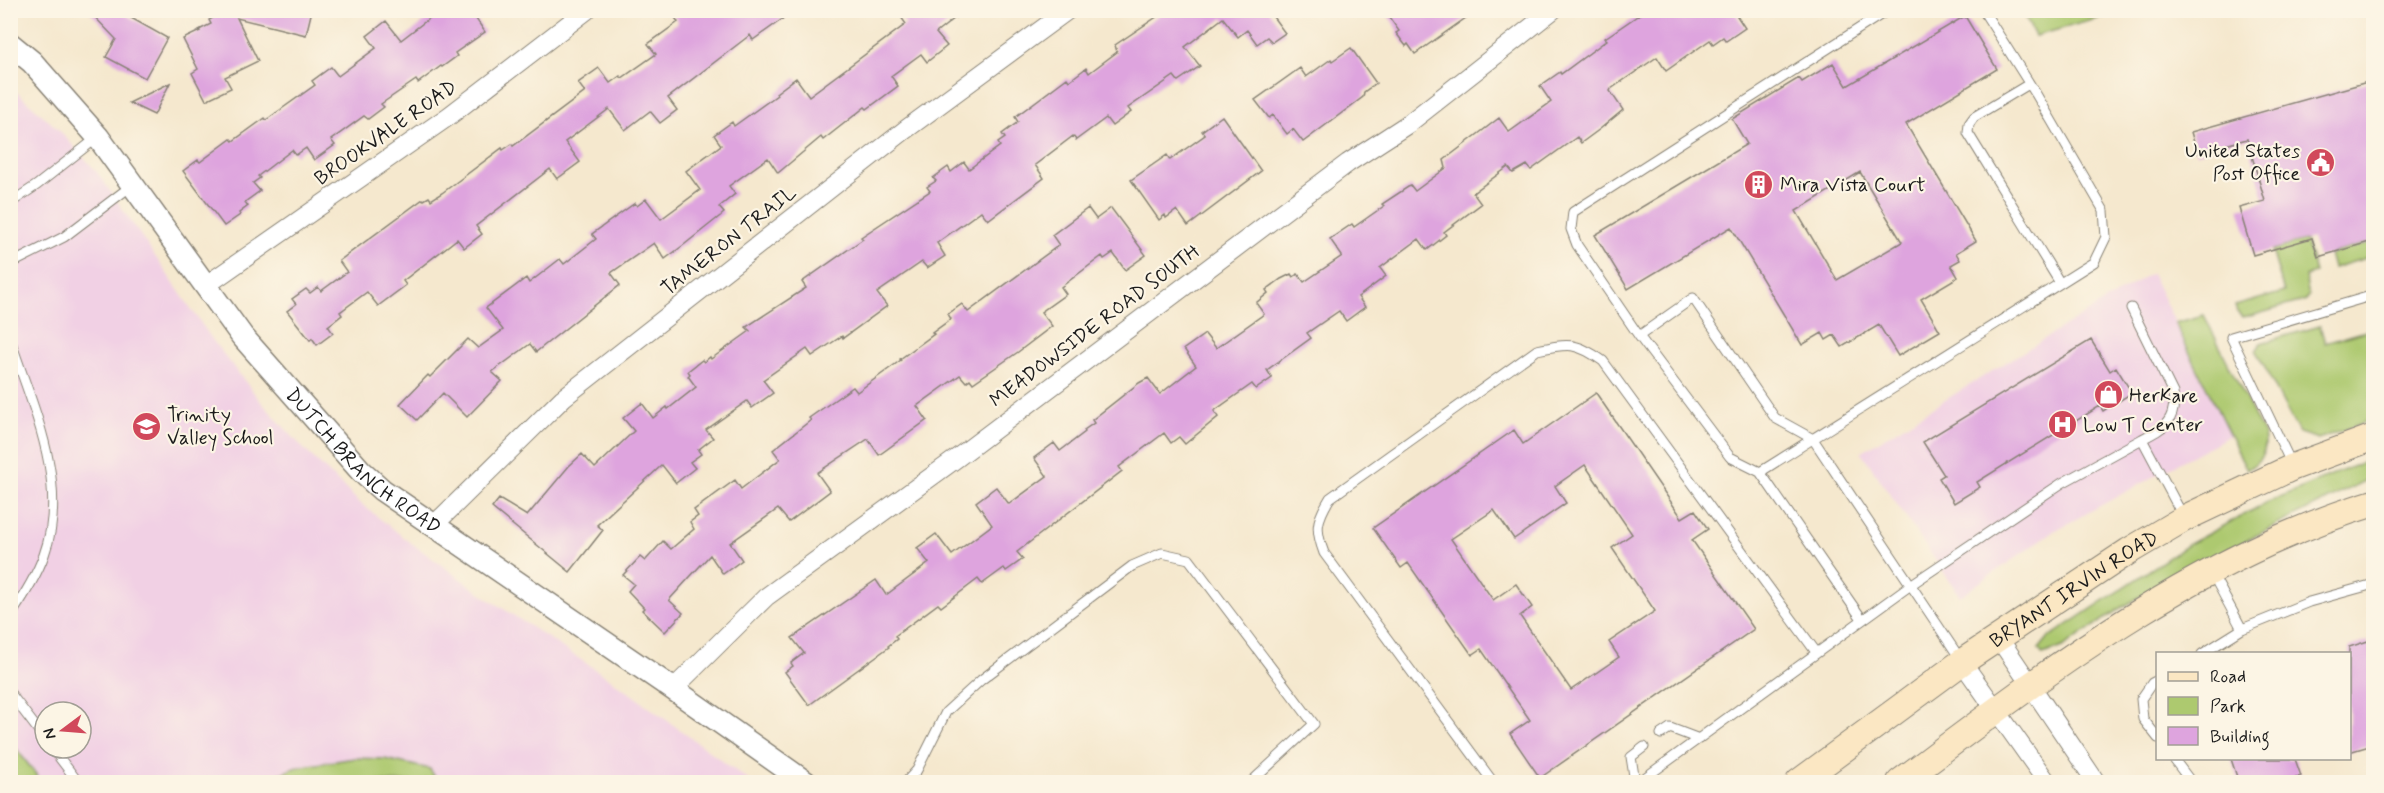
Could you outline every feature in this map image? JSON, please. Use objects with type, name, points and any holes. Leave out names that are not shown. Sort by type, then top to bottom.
[{"type":"main road","name":"BRYANT IRVIN ROAD","points":[[1799,783],[1962,662],[2129,551],[2185,518],[2293,467],[2373,437]]},
{"type":"main road","points":[[1900,783],[2081,649],[2138,613],[2211,570],[2282,537],[2373,503]]},
{"type":"street","name":"BROOKVALE ROAD","points":[[205,286],[449,116],[587,10]]},
{"type":"street","name":"TAMERON TRAIL","points":[[434,525],[563,398],[905,130],[1068,10]]},
{"type":"street","name":"MEADOWSIDE ROAD SOUTH","points":[[673,689],[766,597],[957,458],[1338,170],[1408,124],[1553,10]]},
{"type":"street","name":"DUTCH BRANCH ROAD","points":[[10,44],[32,62],[98,137],[242,336],[361,471],[382,490],[673,689],[805,783]]},
{"type":"street","points":[[1998,637],[2096,783]]},
{"type":"street","points":[[1962,662],[2047,783]]},
{"type":"lane","points":[[1862,619],[1760,472],[1730,457],[1639,336],[1577,245],[1571,230],[1573,212],[1888,10]]},
{"type":"lane","points":[[1760,472],[2094,262],[2106,237],[2104,212],[1983,10]]},
{"type":"lane","points":[[2029,84],[1974,117],[1969,124],[1968,133],[2060,283]]},
{"type":"lane","points":[[10,202],[37,185],[98,137]]},
{"type":"lane","points":[[10,264],[64,237],[132,185]]},
{"type":"lane","points":[[2293,467],[2231,337],[2373,295]]},
{"type":"lane","points":[[1639,336],[1693,298],[1774,417],[1813,439],[1962,662]]},
{"type":"lane","points":[[1640,783],[1816,652],[1912,584],[2062,483],[2162,429],[2174,410],[2173,393],[2131,308]]},
{"type":"lane","points":[[10,339],[14,363],[45,448],[52,484],[51,522],[45,554],[31,586],[10,616]]},
{"type":"lane","points":[[1493,783],[1324,553],[1317,535],[1318,516],[1330,498],[1537,350],[1563,344],[1583,348],[1603,361],[1816,652]]},
{"type":"lane","points":[[2142,439],[2185,518]]},
{"type":"lane","points":[[906,783],[917,770],[946,712],[981,680],[1132,566],[1162,553],[1189,559],[1314,724],[1251,783]]},
{"type":"lane","points":[[2211,570],[2242,629]]},
{"type":"lane","points":[[2205,652],[2242,629],[2309,602],[2373,584]]},
{"type":"lane","points":[[2156,681],[2141,699],[2143,719],[2156,737]]},
{"type":"lane","points":[[10,693],[33,723]]},
{"type":"lane","points":[[1661,734],[1670,728],[1699,739]]},
{"type":"lane","points":[[1635,783],[1631,756],[1644,747]]},
{"type":"lane","points":[[61,760],[78,783]]},
{"type":"lane","points":[[2174,760],[2191,783]]},
{"type":"shaded area","name":"Trinity Valley School","points":[[10,86],[58,129],[97,172],[214,342],[262,403],[303,448],[360,503],[484,596],[616,683],[751,782],[11,782]]},
{"type":"shaded area","points":[[2151,273],[2230,435],[2054,531],[1960,596],[1861,452]]},
{"type":"green space","points":[[2022,11],[2125,11],[2035,36]]},
{"type":"green space","points":[[2306,240],[2315,273],[2305,276],[2309,296],[2306,300],[2242,317],[2235,306],[2284,292],[2272,250]]},
{"type":"green space","points":[[2373,241],[2373,256],[2333,268],[2329,254]]},
{"type":"green space","points":[[2204,315],[2264,435],[2265,446],[2262,456],[2247,470],[2175,323]]},
{"type":"green space","points":[[2320,326],[2325,343],[2373,329],[2374,419],[2318,439],[2299,433],[2256,351],[2261,343]]},
{"type":"green space","points":[[2373,458],[2373,477],[2171,578],[2065,646],[2043,655],[2039,649],[2048,638],[2189,544],[2266,503]]},
{"type":"green space","points":[[11,742],[42,782],[11,782]]},
{"type":"green space","points":[[355,758],[385,759],[430,769],[438,782],[260,782],[297,767]]},
{"type":"building","points":[[88,10],[117,10],[167,38],[145,78],[106,57],[116,39]]},
{"type":"building","points":[[227,10],[312,10],[306,35],[237,18],[258,61],[225,77],[231,88],[206,100],[192,73],[198,69],[183,39],[211,24],[209,20]]},
{"type":"building","points":[[440,10],[470,10],[485,32],[455,53],[457,56],[442,67],[418,83],[416,80],[381,104],[384,107],[368,119],[364,116],[331,140],[335,145],[314,160],[306,148],[296,155],[292,150],[258,176],[260,178],[253,183],[260,191],[245,202],[248,206],[239,213],[240,215],[224,226],[183,171],[198,160],[200,162],[231,139],[233,141],[265,118],[266,120],[315,85],[312,81],[331,67],[338,76],[376,48],[367,36],[386,21],[401,40]]},
{"type":"building","points":[[670,10],[795,10],[753,40],[750,35],[668,98],[677,110],[660,123],[650,111],[625,130],[609,109],[565,142],[580,162],[557,179],[550,169],[476,226],[482,234],[464,248],[457,239],[403,281],[406,285],[378,306],[367,292],[340,312],[342,315],[328,326],[333,333],[317,345],[312,338],[310,340],[287,311],[296,304],[292,299],[306,289],[310,293],[318,287],[321,291],[347,272],[339,261],[423,199],[429,197],[431,200],[502,148],[503,150],[512,144],[513,146],[585,92],[578,83],[599,68],[610,83],[620,76],[622,78],[656,54],[648,44],[678,22]]},
{"type":"building","points":[[896,10],[965,10],[936,33],[947,46],[927,62],[921,54],[891,76],[898,86],[867,109],[865,107],[823,140],[821,137],[778,173],[768,158],[729,186],[735,194],[719,207],[724,213],[665,259],[654,243],[611,273],[620,285],[536,352],[530,344],[492,372],[502,381],[467,417],[443,393],[417,420],[400,404],[468,339],[478,348],[503,330],[486,308],[526,278],[529,283],[560,259],[564,264],[596,239],[592,234],[635,203],[637,206],[646,199],[661,219],[700,190],[686,171],[721,145],[714,135],[732,122],[734,126],[777,95],[776,93],[796,78],[809,96],[906,24]]},
{"type":"building","points":[[1167,10],[1268,10],[1285,33],[1272,42],[1267,37],[1257,44],[1247,30],[1238,37],[1223,18],[1185,47],[1200,66],[1178,81],[1174,76],[1128,108],[1131,112],[1112,126],[1106,118],[1076,140],[1073,136],[1035,165],[1044,178],[988,220],[981,211],[937,243],[945,256],[927,268],[922,262],[877,293],[887,306],[843,338],[842,336],[812,356],[807,349],[763,380],[773,393],[752,408],[747,401],[706,430],[713,438],[698,450],[701,454],[690,462],[695,468],[676,483],[662,465],[597,525],[603,530],[570,572],[492,508],[499,499],[527,516],[582,454],[595,468],[634,431],[623,418],[642,403],[653,418],[667,407],[668,409],[696,387],[688,376],[690,374],[688,371],[702,360],[704,362],[710,357],[711,359],[750,331],[746,327],[806,288],[802,282],[863,239],[861,237],[930,191],[927,187],[936,181],[933,178],[948,167],[951,172],[964,162],[969,169],[1000,146],[998,143],[1005,138],[1002,134],[1018,122],[1015,117],[1067,78],[1069,81],[1086,68],[1089,73],[1117,52],[1115,45]]},
{"type":"building","points":[[1384,10],[1477,10],[1415,54],[1396,33],[1399,31]]},
{"type":"building","points":[[1646,10],[1733,10],[1745,28],[1726,41],[1723,37],[1713,44],[1710,40],[1666,71],[1657,57],[1611,89],[1610,91],[1623,110],[1600,129],[1581,143],[1577,137],[1531,170],[1527,165],[1513,173],[1508,167],[1473,193],[1481,204],[1444,232],[1446,235],[1427,250],[1419,239],[1380,268],[1386,276],[1358,297],[1365,307],[1346,321],[1339,311],[1307,333],[1311,338],[1267,370],[1272,378],[1256,389],[1252,384],[1214,411],[1218,417],[1185,444],[1179,437],[1171,443],[1164,433],[1119,467],[1122,471],[1017,552],[1023,559],[1006,571],[1004,568],[982,584],[978,579],[941,607],[938,604],[895,636],[897,639],[889,647],[809,705],[785,672],[793,666],[791,663],[804,653],[792,638],[876,580],[886,595],[929,563],[917,548],[936,534],[952,555],[992,525],[976,502],[996,487],[1009,504],[1047,476],[1034,458],[1054,443],[1060,451],[1085,432],[1084,430],[1094,423],[1092,420],[1139,383],[1148,378],[1160,394],[1196,366],[1184,349],[1205,334],[1216,348],[1264,314],[1256,303],[1268,293],[1266,290],[1291,274],[1293,277],[1298,274],[1304,282],[1342,256],[1330,239],[1352,224],[1354,227],[1384,206],[1382,204],[1408,187],[1411,186],[1415,191],[1446,168],[1444,160],[1499,118],[1509,132],[1551,102],[1540,86],[1560,72],[1561,74],[1607,40],[1605,38]]},
{"type":"building","name":"Mira Vista Court","points":[[1965,16],[1997,69],[1906,124],[1976,241],[1956,253],[1960,260],[1951,265],[1958,277],[1921,299],[1940,331],[1898,356],[1879,325],[1842,347],[1834,335],[1826,340],[1822,333],[1802,345],[1731,227],[1628,289],[1595,235],[1747,144],[1732,119],[1799,78],[1802,82],[1833,63],[1847,86]],"holes":[[[1860,172],[1902,242],[1837,280],[1796,211]]]},
{"type":"building","points":[[1351,48],[1376,83],[1364,92],[1363,97],[1303,142],[1293,129],[1287,134],[1273,115],[1269,118],[1255,100],[1300,68],[1306,77]]},
{"type":"building","name":"United States Post Office","points":[[2371,81],[2373,91],[2373,241],[2318,257],[2312,238],[2253,255],[2239,208],[2265,201],[2247,139],[2197,153],[2191,132]]},
{"type":"building","points":[[170,83],[154,115],[129,103]]},
{"type":"building","points":[[1222,116],[1261,171],[1188,226],[1177,210],[1159,220],[1131,180],[1167,155],[1170,160],[1205,135],[1202,131]]},
{"type":"building","points":[[1088,208],[1096,219],[1111,208],[1146,255],[1125,270],[1113,253],[1104,259],[1102,256],[1061,287],[1066,294],[1041,312],[1052,326],[1018,352],[973,383],[970,379],[966,382],[960,375],[917,406],[927,420],[879,455],[868,439],[817,473],[830,491],[789,522],[778,509],[730,543],[742,560],[723,574],[710,555],[669,600],[683,613],[665,632],[642,610],[644,608],[628,591],[634,584],[623,575],[640,557],[645,561],[663,541],[671,549],[694,529],[690,522],[698,516],[694,510],[735,480],[741,489],[780,459],[773,450],[811,420],[809,418],[853,387],[857,392],[901,360],[951,319],[948,314],[962,304],[968,312],[1059,245],[1052,235]]},
{"type":"building","points":[[2091,340],[2110,371],[2116,367],[2132,393],[2103,411],[2100,406],[1977,482],[1980,487],[1954,503],[1939,478],[1944,475],[1923,442]]},
{"type":"building","points":[[1596,393],[1682,518],[1695,510],[1708,529],[1692,540],[1754,629],[1540,778],[1510,734],[1530,720],[1481,649],[1472,655],[1408,563],[1401,568],[1373,528],[1514,430],[1523,444]],"holes":[[[1585,465],[1632,534],[1612,548],[1655,611],[1609,642],[1619,657],[1571,690],[1520,616],[1532,607],[1516,584],[1493,600],[1451,539],[1494,510],[1514,539],[1566,503],[1555,486]]]},
{"type":"building","points":[[2368,641],[2373,658],[2373,745],[2351,751],[2351,652],[2349,652],[2349,647]]},
{"type":"building","points":[[2231,760],[2295,760],[2301,776],[2280,783],[2239,783]]},
{"type":"place","name":"United States Post Office","points":[[2321,162]]},
{"type":"place","name":"Mira Vista Court","points":[[1759,184]]},
{"type":"place","name":"HerKare","points":[[2108,395]]},
{"type":"place","name":"Low T Center","points":[[2062,424]]},
{"type":"place","name":"Trinity Valley School","points":[[146,426]]}]
